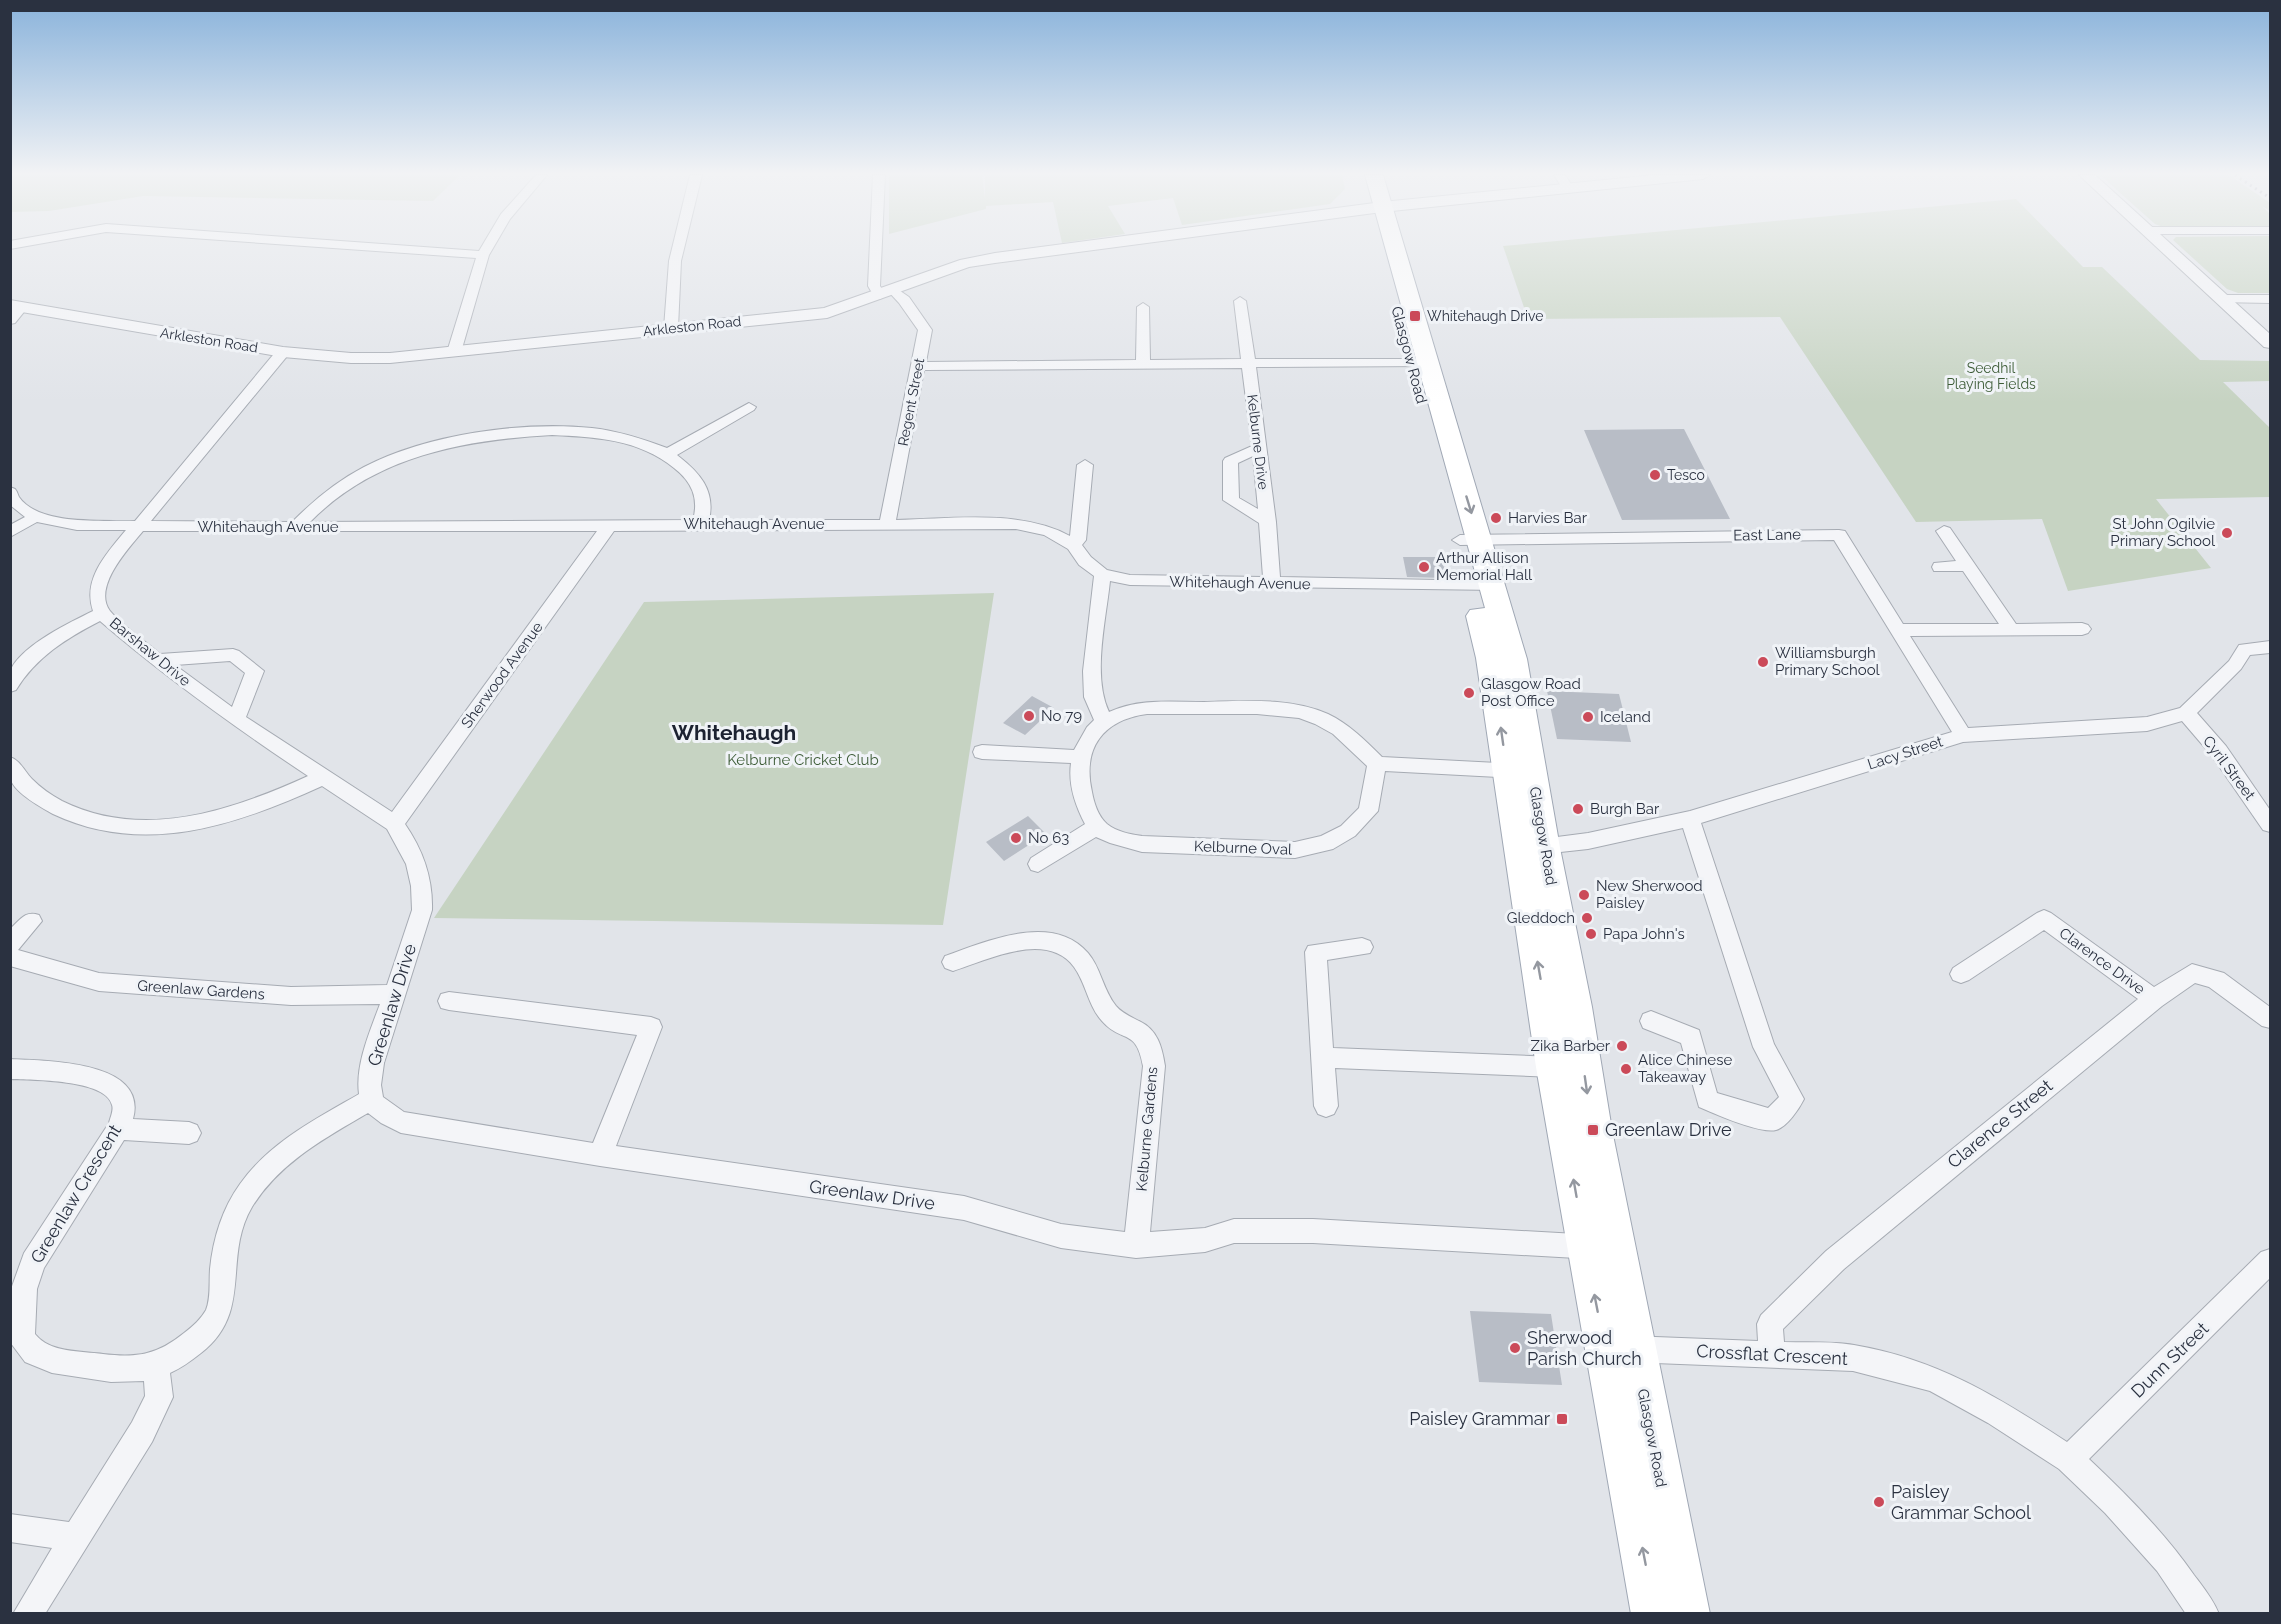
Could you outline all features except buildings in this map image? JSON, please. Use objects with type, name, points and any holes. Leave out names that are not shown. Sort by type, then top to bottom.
[{"type":"main road","name":"Glasgow Road","points":[[1387,251],[1482,587],[1490,658],[1519,771],[1531,847],[1554,1067],[1600,1248],[1620,1349],[1686,1614]]},
{"type":"main road","name":"Glasgow Road","points":[[1531,847],[1574,1006],[1593,1130],[1600,1248]]},
{"type":"main road","name":"Glasgow Road","points":[[1620,1349],[1655,1614]]},
{"type":"street","points":[[424,251],[483,255]]},
{"type":"street","points":[[454,352],[485,251]]},
{"type":"street","points":[[671,328],[677,251]]},
{"type":"street","points":[[876,251],[874,286],[886,292]]},
{"type":"street","name":"Arkleston Road","points":[[14,311],[283,352],[351,358],[454,352],[827,313],[966,263],[1050,251]]},
{"type":"street","points":[[2170,251],[2271,343]]},
{"type":"street","name":"Regent Street","points":[[886,292],[904,300],[925,330],[887,524]]},
{"type":"street","points":[[2222,299],[2271,299]]},
{"type":"street","name":"Kelburne Drive","points":[[1240,301],[1260,448],[1272,584]]},
{"type":"street","points":[[1143,307],[1143,364]]},
{"type":"street","name":"Barshaw Drive","points":[[283,352],[112,558],[100,580],[96,599],[102,613],[156,660],[236,719],[394,824],[410,845],[419,872]]},
{"type":"street","points":[[918,366],[1419,362]]},
{"type":"street","points":[[668,454],[749,407]]},
{"type":"street","points":[[296,527],[318,504],[348,481],[427,448],[490,434],[570,430],[617,436],[668,454],[698,482],[704,505],[700,523]]},
{"type":"street","points":[[1260,448],[1230,461],[1231,500],[1268,522]]},
{"type":"street","points":[[1074,546],[1077,540],[1084,465]]},
{"type":"street","name":"Whitehaugh Avenue","points":[[10,492],[12,499],[35,517],[77,525],[296,527],[609,526],[700,523],[1016,524],[1049,531],[1074,546],[1085,561],[1102,574],[1130,580],[1482,587]]},
{"type":"street","points":[[10,532],[35,517]]},
{"type":"street","name":"Sherwood Avenue","points":[[394,824],[609,526]]},
{"type":"street","points":[[1944,531],[2011,629]]},
{"type":"street","name":"East Lane","points":[[1470,540],[1839,535],[1963,735]]},
{"type":"street","points":[[1940,567],[1968,566]]},
{"type":"street","points":[[1102,574],[1092,671],[1093,697],[1104,723]]},
{"type":"street","points":[[12,680],[58,636],[102,613]]},
{"type":"street","points":[[1898,630],[2082,629]]},
{"type":"street","name":"Lacy Street","points":[[1531,847],[1690,819],[1963,735],[2147,724],[2186,713],[2235,665],[2245,649],[2271,647]]},
{"type":"street","points":[[156,660],[233,655],[255,671],[236,719]]},
{"type":"street","points":[[1038,864],[1096,827],[1081,781],[1080,757],[1089,737],[1104,723],[1130,711],[1163,707],[1274,709],[1312,715],[1349,734],[1377,764],[1519,771]]},
{"type":"street","name":"Cyril Street","points":[[2186,713],[2219,751],[2269,820]]},
{"type":"street","points":[[982,752],[1080,757]]},
{"type":"street","points":[[10,764],[20,780],[40,798],[67,812],[115,826],[144,830],[223,819],[270,802],[324,777]]},
{"type":"street","name":"Kelburne Oval","points":[[1096,827],[1119,838],[1142,844],[1286,850],[1305,848],[1326,843],[1348,831],[1368,811],[1377,764]]},
{"type":"street","points":[[1651,1021],[1691,1037],[1707,1101],[1773,1120],[1792,1099],[1764,1047],[1690,819]]},
{"type":"street","name":"Greenlaw Drive","points":[[419,872],[422,910],[370,1070],[372,1099],[384,1113],[401,1122],[600,1155],[964,1208],[1060,1236],[1136,1246],[1205,1240],[1234,1231],[1313,1231],[1600,1248]]},
{"type":"street","name":"Clarence Drive","points":[[1961,974],[2044,919],[2154,999]]},
{"type":"street","points":[[10,944],[32,921]]},
{"type":"street","name":"Kelburne Gardens","points":[[953,962],[1025,940],[1044,940],[1065,947],[1080,958],[1109,1014],[1121,1025],[1143,1035],[1149,1045],[1154,1066],[1136,1246]]},
{"type":"street","points":[[1326,1106],[1316,952],[1362,947]]},
{"type":"street","name":"Greenlaw Gardens","points":[[10,957],[111,983],[244,995],[395,994]]},
{"type":"street","name":"Clarence Street","points":[[1772,1356],[1770,1324],[1835,1260],[2154,999],[2192,973],[2216,980],[2271,1019]]},
{"type":"street","points":[[449,1001],[651,1027],[600,1155]]},
{"type":"street","points":[[1324,1057],[1554,1067]]},
{"type":"street","name":"Greenlaw Crescent","points":[[10,1069],[81,1075],[110,1084],[123,1101],[123,1114],[118,1129],[33,1262],[24,1289],[22,1338],[35,1354],[68,1363],[112,1369],[156,1367],[174,1358],[202,1336],[216,1316],[222,1296],[223,1267],[229,1230],[248,1192],[258,1179],[312,1133],[372,1099]]},
{"type":"street","points":[[118,1129],[189,1133]]},
{"type":"street","name":"Dunn Street","points":[[2069,1460],[2271,1262]]},
{"type":"street","name":"Crossflat Crescent","points":[[1620,1349],[1853,1358],[1934,1378],[1998,1413],[2069,1460],[2115,1503],[2167,1561],[2204,1614]]},
{"type":"street","points":[[28,1614],[142,1432],[159,1397],[156,1367]]},
{"type":"street","points":[[10,1528],[76,1537]]},
{"type":"green space","name":"Seedhil Playing Fields","points":[[1505,251],[2067,251],[2083,267],[2102,267],[2200,360],[2270,361],[2270,381],[2223,382],[2270,428],[2270,497],[2156,499],[2211,568],[2068,591],[2042,519],[1916,522],[1780,317],[1528,319]]},
{"type":"green space","points":[[2185,251],[2270,251],[2270,293],[2238,293],[2227,289]]},
{"type":"green space","name":"Kelburne Cricket Club","points":[[994,593],[943,925],[434,918],[644,602]]},
{"type":"place","name":"Whitehaugh Drive","points":[[1415,316]]},
{"type":"place","name":"Tesco","points":[[1655,475]]},
{"type":"place","name":"Harvies Bar","points":[[1496,518]]},
{"type":"place","name":"St John Ogilvie Primary School","points":[[2227,533]]},
{"type":"place","name":"Arthur Allison Memorial Hall","points":[[1424,567]]},
{"type":"place","name":"Williamsburgh Primary School","points":[[1763,662]]},
{"type":"place","name":"Glasgow Road Post Office","points":[[1469,693]]},
{"type":"place","name":"No 79","points":[[1029,716]]},
{"type":"place","name":"Iceland","points":[[1588,717]]},
{"type":"place","name":"Burgh Bar","points":[[1578,809]]},
{"type":"place","name":"No 63","points":[[1016,838]]},
{"type":"place","name":"New Sherwood Paisley","points":[[1584,895]]},
{"type":"place","name":"Gleddoch","points":[[1587,918]]},
{"type":"place","name":"Papa John's","points":[[1591,934]]},
{"type":"place","name":"Zika Barber","points":[[1622,1046]]},
{"type":"place","name":"Alice Chinese Takeaway","points":[[1626,1069]]},
{"type":"place","name":"Greenlaw Drive","points":[[1593,1130]]},
{"type":"place","name":"Sherwood Parish Church","points":[[1515,1348]]},
{"type":"place","name":"Paisley Grammar","points":[[1562,1419]]},
{"type":"place","name":"Paisley Grammar School","points":[[1879,1502]]},
{"type":"district","name":"Whitehaugh","points":[[734,733]]}]
